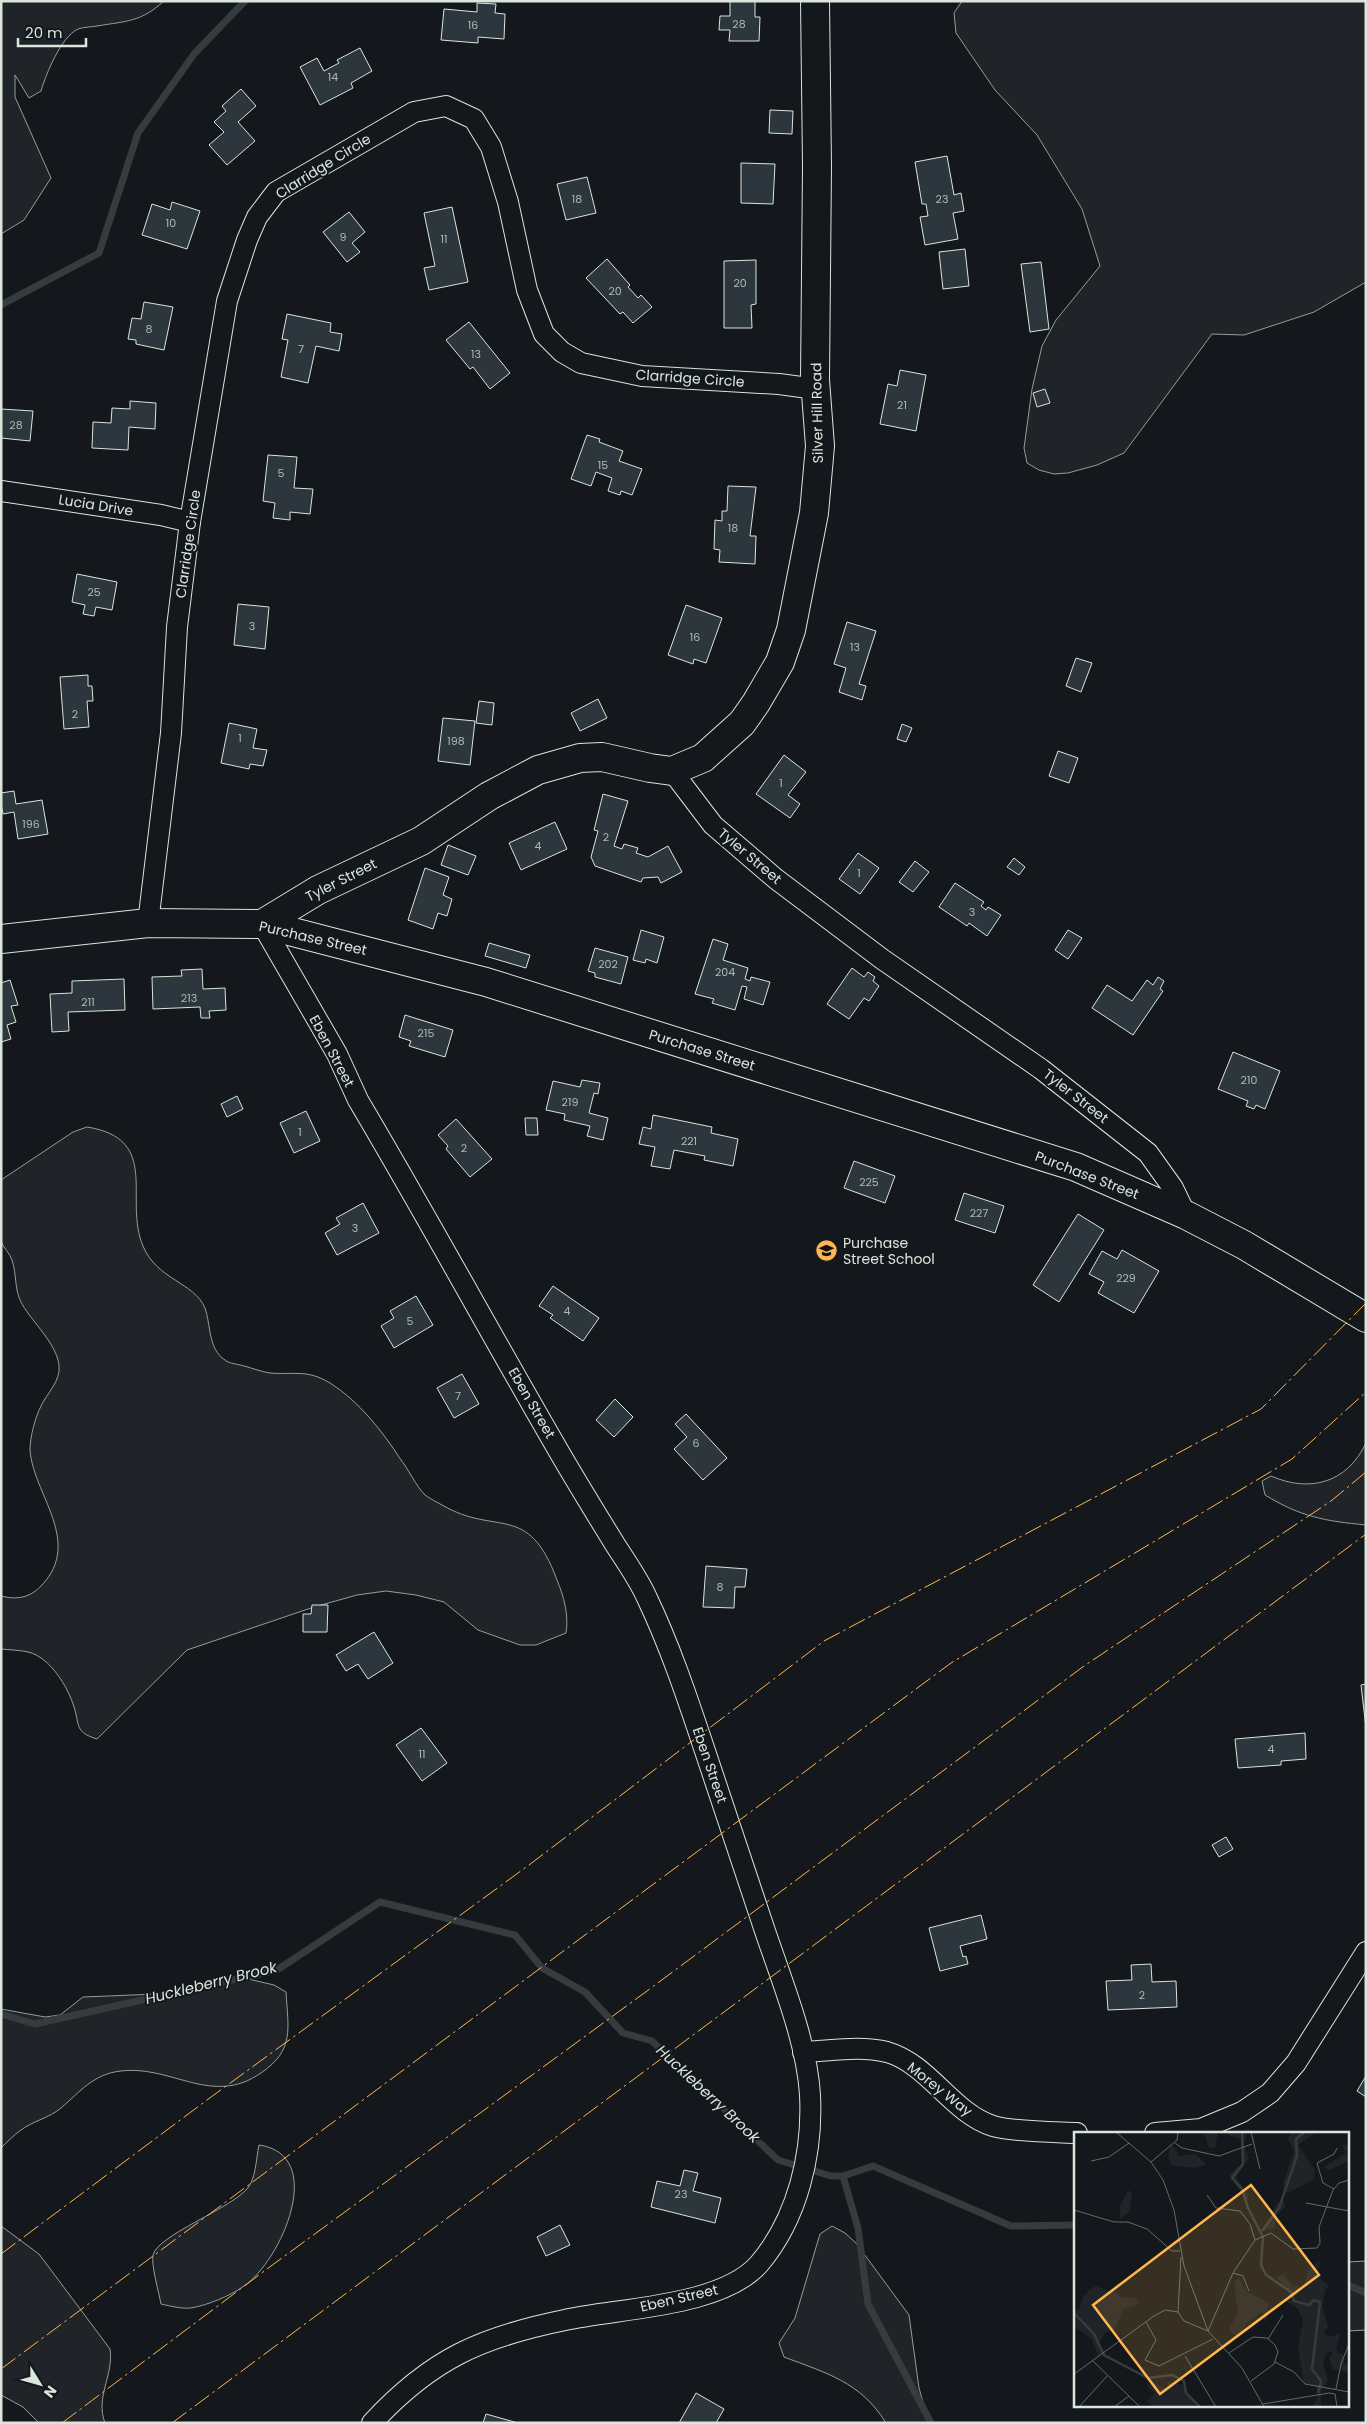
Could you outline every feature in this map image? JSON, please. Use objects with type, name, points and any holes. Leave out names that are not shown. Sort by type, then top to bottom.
[{"type":"main road","name":"Silver Hill Road","points":[[672,771],[702,758],[742,723],[780,662],[791,630],[814,513],[820,446],[816,389],[818,166],[815,1]]},
{"type":"main road","name":"Tyler Street","points":[[262,924],[318,890],[421,841],[489,796],[538,770],[580,758],[602,757],[672,771]]},
{"type":"main road","name":"Purchase Street","points":[[1,939],[148,923],[262,924],[486,982],[1076,1167],[1186,1215],[1244,1246],[1366,1318]]},
{"type":"street","name":"Clarridge Circle","points":[[148,923],[171,733],[177,627],[190,522],[227,301],[247,240],[257,217],[276,192],[414,112],[446,106],[474,119],[491,147],[508,202],[527,290],[544,334],[562,352],[581,363],[642,376],[779,384],[816,389]]},
{"type":"street","name":"Lucia Drive","points":[[1,491],[161,515],[190,522]]},
{"type":"street","name":"Tyler Street","points":[[672,771],[713,825],[762,868],[882,959],[1041,1069],[1148,1153],[1173,1188],[1186,1215]]},
{"type":"street","name":"Eben Street","points":[[262,924],[337,1054],[358,1100],[539,1417],[647,1596],[686,1694],[741,1858],[803,2052],[810,2090],[809,2150],[799,2186],[783,2229],[758,2265],[736,2284],[698,2296],[564,2320],[475,2346],[444,2360],[414,2381],[372,2423]]},
{"type":"street","points":[[1164,2132],[1201,2128],[1242,2112],[1270,2093],[1296,2062],[1366,1952]]},
{"type":"street","name":"Morey Way","points":[[803,2052],[864,2049],[888,2052],[910,2063],[968,2112],[994,2126],[1074,2133]]},
{"type":"shaded area","points":[[1,1],[164,1],[148,13],[133,20],[80,28],[72,33],[55,57],[41,91],[29,98],[15,75],[15,97],[51,178],[24,220],[1,234]]},
{"type":"shaded area","points":[[962,1],[1366,1],[1366,282],[1314,312],[1244,335],[1212,334],[1124,453],[1097,465],[1068,473],[1054,474],[1039,470],[1027,463],[1024,448],[1032,389],[1042,346],[1056,320],[1100,266],[1082,209],[1037,135],[995,90],[956,33],[954,13]]},
{"type":"shaded area","points":[[87,1127],[110,1134],[125,1144],[132,1158],[136,1173],[136,1209],[138,1228],[143,1246],[157,1266],[200,1299],[205,1308],[213,1343],[220,1355],[229,1362],[264,1372],[307,1374],[330,1383],[341,1390],[370,1418],[425,1495],[462,1514],[509,1525],[522,1530],[535,1539],[546,1555],[562,1593],[566,1613],[566,1633],[536,1645],[520,1645],[478,1630],[444,1602],[416,1595],[386,1591],[357,1595],[314,1607],[187,1650],[97,1739],[81,1731],[71,1699],[63,1682],[51,1666],[36,1655],[28,1652],[1,1649],[1,1596],[18,1598],[33,1593],[42,1585],[53,1568],[58,1552],[57,1535],[33,1467],[30,1450],[37,1416],[56,1382],[59,1365],[54,1349],[19,1299],[12,1260],[1,1241],[1,1180],[73,1132]]},
{"type":"shaded area","points":[[1366,1443],[1366,1525],[1314,1517],[1290,1508],[1265,1495],[1262,1481],[1271,1476],[1300,1484],[1313,1484],[1338,1476],[1358,1457]]},
{"type":"shaded area","points":[[244,1978],[274,1985],[286,1992],[288,2027],[284,2047],[280,2056],[261,2073],[243,2082],[226,2086],[209,2086],[140,2071],[111,2073],[95,2080],[61,2108],[21,2130],[1,2148],[1,2009],[45,2017],[60,2015],[83,1997],[157,1994]]},
{"type":"shaded area","points":[[259,2145],[280,2153],[291,2168],[294,2187],[291,2210],[283,2233],[272,2255],[258,2273],[244,2286],[226,2297],[191,2308],[161,2304],[154,2272],[153,2255],[158,2247],[167,2239],[238,2197],[247,2189],[254,2174]]},
{"type":"shaded area","points":[[1,2226],[39,2254],[110,2349],[110,2368],[102,2404],[105,2423],[39,2423],[23,2407],[1,2395]]},
{"type":"shaded area","points":[[832,2226],[845,2233],[856,2243],[909,2315],[919,2388],[929,2423],[886,2423],[876,2409],[854,2388],[828,2374],[784,2357],[779,2343],[795,2318],[820,2234]]},
{"type":"shaded area","points":[[1366,2261],[1366,2330],[1350,2331],[1350,2262]]},
{"type":"building","points":[[730,1],[755,1],[755,17],[760,17],[759,41],[729,41],[730,30],[719,30],[720,16],[730,16]]},
{"type":"building","points":[[477,3],[496,4],[495,13],[505,14],[504,39],[478,37],[478,43],[441,40],[444,9],[477,12]]},
{"type":"building","points":[[360,48],[372,71],[351,83],[353,88],[320,105],[300,67],[317,58],[324,71],[339,63],[337,60]]},
{"type":"building","points":[[241,89],[256,106],[238,122],[255,141],[227,165],[209,145],[224,132],[214,122],[226,111],[222,106]]},
{"type":"building","points":[[770,110],[793,111],[792,134],[769,133]]},
{"type":"building","points":[[947,156],[954,195],[961,193],[964,211],[953,213],[958,239],[925,245],[920,217],[928,216],[926,204],[922,204],[915,162]]},
{"type":"building","points":[[741,163],[775,164],[773,204],[741,203]]},
{"type":"building","points":[[587,177],[596,213],[566,220],[557,184]]},
{"type":"building","points":[[172,202],[200,211],[187,249],[142,235],[152,204],[170,210]]},
{"type":"building","points":[[452,207],[468,282],[429,290],[424,268],[435,266],[424,213]]},
{"type":"building","points":[[349,212],[365,232],[352,243],[360,252],[347,262],[323,232]]},
{"type":"building","points":[[965,249],[969,286],[943,289],[939,252]]},
{"type":"building","points":[[607,259],[630,285],[628,287],[638,298],[641,295],[652,307],[633,323],[623,312],[620,314],[586,278]]},
{"type":"building","points":[[756,260],[756,304],[751,305],[752,328],[724,328],[724,261]]},
{"type":"building","points":[[1041,262],[1049,329],[1030,332],[1021,264]]},
{"type":"building","points":[[144,302],[173,307],[164,350],[136,344],[136,340],[128,339],[132,318],[141,319]]},
{"type":"building","points":[[287,314],[331,323],[330,332],[342,334],[339,351],[316,346],[308,383],[281,377],[288,340],[282,339]]},
{"type":"building","points":[[469,322],[510,373],[490,389],[473,367],[470,369],[446,340]]},
{"type":"building","points":[[900,370],[926,375],[916,431],[880,424],[888,384],[897,386]]},
{"type":"building","points":[[1045,389],[1050,403],[1037,407],[1033,393]]},
{"type":"building","points":[[130,401],[156,403],[155,429],[129,427],[128,450],[92,448],[93,422],[111,423],[112,408],[130,409]]},
{"type":"building","points":[[1,409],[33,411],[30,441],[1,438]]},
{"type":"building","points":[[587,435],[600,439],[599,442],[623,451],[619,461],[642,469],[632,495],[621,491],[620,495],[608,491],[612,478],[596,472],[591,486],[571,479]]},
{"type":"building","points":[[268,455],[297,457],[294,488],[313,489],[310,514],[290,512],[290,520],[273,518],[275,503],[263,501]]},
{"type":"building","points":[[728,486],[756,487],[750,536],[756,536],[755,564],[719,562],[720,550],[714,549],[715,520],[722,521],[722,511],[727,511]]},
{"type":"building","points":[[77,574],[117,582],[112,610],[96,607],[94,616],[83,614],[85,605],[72,602]]},
{"type":"building","points":[[238,604],[269,607],[265,649],[234,645]]},
{"type":"building","points":[[686,605],[722,618],[706,663],[694,659],[693,664],[668,655]]},
{"type":"building","points":[[847,622],[876,631],[859,684],[866,686],[862,700],[839,692],[846,668],[834,664]]},
{"type":"building","points":[[1076,658],[1092,663],[1081,692],[1066,686]]},
{"type":"building","points":[[88,675],[88,686],[92,686],[93,701],[87,701],[89,727],[64,729],[60,677]]},
{"type":"building","points":[[598,699],[607,718],[580,731],[571,713]]},
{"type":"building","points":[[479,701],[494,703],[492,725],[476,723]]},
{"type":"building","points":[[443,718],[475,721],[470,765],[438,761]]},
{"type":"building","points":[[229,723],[257,729],[253,748],[267,750],[263,766],[250,764],[249,769],[221,763]]},
{"type":"building","points":[[902,724],[912,728],[906,742],[897,739]]},
{"type":"building","points":[[1058,751],[1078,758],[1069,783],[1049,776]]},
{"type":"building","points":[[784,755],[806,772],[788,795],[800,804],[790,818],[756,794]]},
{"type":"building","points":[[14,791],[16,804],[42,800],[48,834],[18,839],[14,812],[3,814],[1,804],[1,793]]},
{"type":"building","points":[[603,794],[628,801],[614,846],[622,849],[624,844],[638,848],[636,853],[648,857],[668,846],[682,872],[661,883],[658,877],[643,878],[641,882],[595,866],[591,857],[598,831],[594,830]]},
{"type":"building","points":[[555,822],[567,849],[521,870],[509,843]]},
{"type":"building","points":[[448,845],[476,856],[468,875],[441,865]]},
{"type":"building","points":[[858,853],[879,868],[860,894],[839,879]]},
{"type":"building","points":[[1014,858],[1025,867],[1019,875],[1007,867]]},
{"type":"building","points":[[915,861],[929,872],[913,892],[899,882]]},
{"type":"building","points":[[425,868],[449,877],[443,895],[452,899],[447,916],[438,913],[433,929],[408,920]]},
{"type":"building","points":[[955,883],[984,902],[981,906],[986,910],[988,907],[1001,915],[987,936],[969,923],[967,926],[939,907]]},
{"type":"building","points":[[641,930],[664,937],[657,963],[646,959],[645,963],[633,960]]},
{"type":"building","points":[[1068,930],[1082,938],[1068,959],[1055,950]]},
{"type":"building","points":[[713,939],[728,944],[723,960],[748,968],[745,979],[750,981],[751,977],[770,982],[763,1005],[744,999],[747,987],[742,986],[735,1010],[712,1003],[714,999],[695,994]]},
{"type":"building","points":[[489,943],[530,955],[526,968],[485,956]]},
{"type":"building","points":[[595,948],[628,957],[621,984],[595,977],[595,973],[588,971]]},
{"type":"building","points":[[852,968],[864,977],[868,972],[875,977],[873,981],[879,986],[869,1001],[864,998],[849,1019],[827,1004]]},
{"type":"building","points":[[202,969],[203,989],[225,988],[226,1010],[209,1011],[210,1018],[201,1018],[200,1007],[153,1009],[152,977],[182,976],[181,970]]},
{"type":"building","points":[[1158,977],[1164,981],[1160,989],[1163,991],[1133,1035],[1092,1008],[1107,985],[1132,1001],[1147,980],[1153,985]]},
{"type":"building","points":[[124,979],[125,1010],[68,1012],[69,1031],[52,1032],[50,994],[72,993],[72,981]]},
{"type":"building","points":[[10,980],[18,1005],[11,1006],[16,1022],[7,1025],[11,1039],[1,1042],[1,983]]},
{"type":"building","points":[[405,1015],[453,1030],[445,1057],[409,1046],[411,1041],[399,1037]]},
{"type":"building","points":[[1233,1052],[1280,1071],[1265,1109],[1256,1105],[1254,1109],[1246,1106],[1248,1101],[1218,1089]]},
{"type":"building","points":[[582,1080],[600,1083],[598,1094],[594,1093],[589,1113],[608,1118],[603,1140],[587,1136],[590,1126],[564,1120],[565,1114],[546,1110],[553,1081],[580,1087]]},
{"type":"building","points":[[237,1096],[243,1109],[227,1117],[221,1104]]},
{"type":"building","points":[[306,1111],[320,1141],[294,1153],[280,1123]]},
{"type":"building","points":[[653,1115],[712,1127],[711,1133],[738,1139],[733,1166],[704,1160],[705,1156],[674,1150],[670,1169],[651,1166],[655,1147],[639,1144],[643,1127],[651,1129]]},
{"type":"building","points":[[525,1118],[537,1118],[538,1135],[526,1135]]},
{"type":"building","points":[[456,1119],[492,1159],[470,1177],[446,1149],[448,1146],[438,1135]]},
{"type":"building","points":[[854,1161],[895,1176],[885,1203],[844,1188]]},
{"type":"building","points":[[964,1193],[1004,1206],[995,1233],[955,1220]]},
{"type":"building","points":[[363,1203],[379,1233],[337,1255],[325,1233],[340,1224],[336,1218]]},
{"type":"building","points":[[1078,1214],[1104,1230],[1059,1302],[1033,1285]]},
{"type":"building","points":[[1122,1250],[1159,1271],[1134,1313],[1098,1293],[1104,1282],[1089,1274],[1102,1251],[1117,1259]]},
{"type":"building","points":[[553,1286],[599,1318],[583,1341],[550,1318],[553,1315],[539,1306]]},
{"type":"building","points":[[416,1296],[433,1325],[394,1348],[381,1326],[394,1318],[390,1311]]},
{"type":"building","points":[[462,1374],[479,1404],[454,1418],[437,1388]]},
{"type":"building","points":[[615,1399],[633,1417],[614,1437],[596,1420]]},
{"type":"building","points":[[686,1414],[727,1458],[703,1480],[674,1449],[687,1437],[675,1424]]},
{"type":"building","points":[[706,1566],[747,1569],[745,1587],[735,1587],[734,1608],[703,1607]]},
{"type":"building","points":[[312,1605],[328,1605],[327,1632],[303,1632],[303,1614],[311,1614]]},
{"type":"building","points":[[374,1632],[393,1663],[368,1679],[358,1664],[346,1671],[336,1655]]},
{"type":"building","points":[[1366,1684],[1366,1728],[1361,1685]]},
{"type":"building","points":[[421,1728],[447,1763],[422,1781],[396,1745]]},
{"type":"building","points":[[1305,1733],[1306,1759],[1281,1761],[1281,1765],[1238,1768],[1235,1739]]},
{"type":"building","points":[[1226,1837],[1233,1849],[1219,1857],[1212,1845]]},
{"type":"building","points":[[981,1915],[987,1939],[960,1946],[963,1957],[966,1956],[968,1964],[940,1971],[929,1928]]},
{"type":"building","points":[[1151,1964],[1152,1982],[1176,1981],[1177,2007],[1108,2010],[1106,1981],[1132,1980],[1131,1965]]},
{"type":"building","points":[[1366,2076],[1366,2097],[1357,2091]]},
{"type":"building","points":[[684,2170],[698,2173],[693,2191],[721,2198],[715,2223],[651,2207],[657,2181],[680,2186]]},
{"type":"building","points":[[560,2225],[570,2245],[546,2256],[537,2237]]},
{"type":"building","points":[[696,2393],[724,2409],[716,2423],[679,2423]]},
{"type":"building","points":[[486,2414],[518,2423],[483,2423]]},
{"type":"waterway","points":[[1,305],[99,253],[138,133],[194,54],[245,1]]},
{"type":"waterway","name":"Huckleberry Brook","points":[[1,2014],[35,2024],[277,1970],[380,1902],[515,1935],[542,1968],[585,1992],[623,2033],[652,2041],[778,2160],[831,2176],[843,2176],[873,2166],[1011,2226],[1074,2225]]},
{"type":"waterway","points":[[843,2176],[858,2228],[868,2304],[931,2423]]},
{"type":"waterway","name":"Huckleberry Brook","points":[[1350,2286],[1366,2293]]},
{"type":"power","points":[[1,2254],[207,2100],[529,1865],[824,1641],[1261,1409],[1366,1303]]},
{"type":"power","points":[[1,2369],[951,1663],[1292,1459],[1366,1392]]},
{"type":"power","points":[[62,2423],[271,2266],[647,1991],[1084,1666],[1331,1501],[1366,1472]]},
{"type":"power","points":[[172,2423],[1366,1534]]},
{"type":"place","name":"Purchase Street School","points":[[827,1251]]}]
